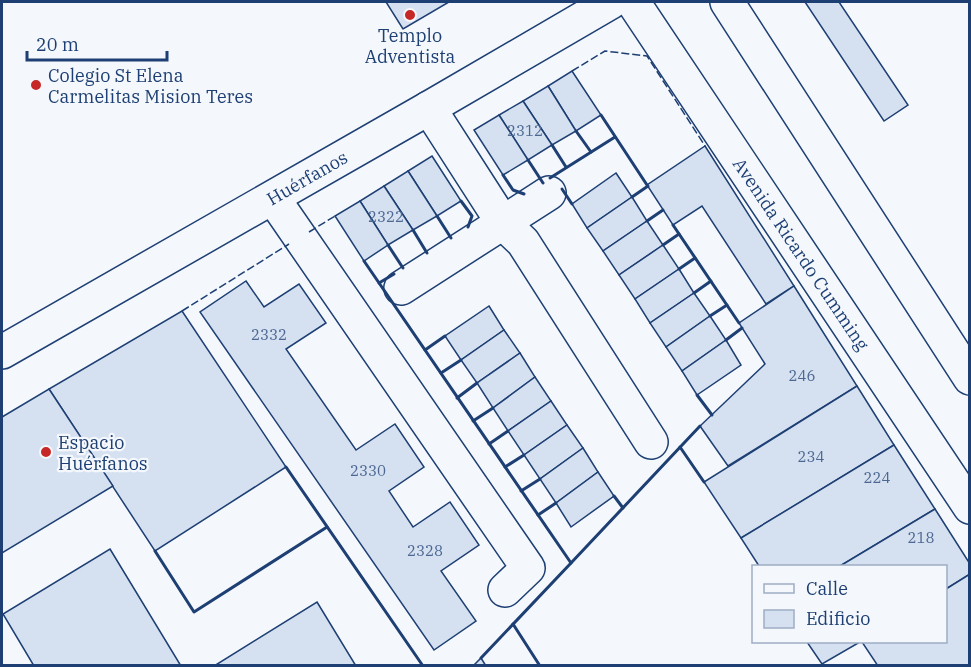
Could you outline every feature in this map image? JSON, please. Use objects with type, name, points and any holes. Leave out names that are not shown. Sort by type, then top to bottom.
[{"type":"main road","name":"Huérfanos","points":[[2,352],[611,2]]},
{"type":"main road","name":"Avenida Ricardo Cumming","points":[[633,2],[969,507]]},
{"type":"main road","points":[[727,2],[969,378]]},
{"type":"main road","points":[[429,108],[503,223],[523,242],[651,442]]},
{"type":"main road","points":[[401,288],[549,193]]},
{"type":"main road","points":[[273,198],[528,568],[505,590]]},
{"type":"building","name":"Templo Adventista","points":[[386,2],[449,2],[403,29]]},
{"type":"building","points":[[805,2],[839,2],[908,105],[884,121]]},
{"type":"building","points":[[572,71],[601,115],[576,131],[548,86]]},
{"type":"building","points":[[548,86],[576,131],[552,145],[523,101]]},
{"type":"building","points":[[523,101],[552,145],[528,160],[499,115]]},
{"type":"building","points":[[499,115],[528,160],[503,175],[474,130]]},
{"type":"building","points":[[705,146],[794,286],[766,304],[702,206],[673,225],[647,185]]},
{"type":"building","points":[[432,156],[461,201],[437,216],[408,171]]},
{"type":"building","points":[[408,171],[437,216],[413,230],[384,186]]},
{"type":"building","points":[[616,173],[632,197],[587,228],[572,204]]},
{"type":"building","points":[[384,186],[413,230],[388,245],[360,201]]},
{"type":"building","points":[[632,197],[647,221],[603,251],[587,228]]},
{"type":"building","points":[[360,201],[388,245],[364,261],[335,216]]},
{"type":"building","points":[[647,221],[663,245],[619,275],[603,251]]},
{"type":"building","points":[[663,245],[679,269],[635,299],[619,275]]},
{"type":"building","points":[[679,269],[694,293],[650,323],[635,299]]},
{"type":"building","points":[[246,281],[264,307],[299,284],[326,323],[286,349],[356,450],[395,424],[424,467],[389,491],[413,527],[450,502],[479,545],[441,571],[476,621],[434,650],[200,312]]},
{"type":"building","points":[[794,286],[857,386],[728,466],[700,426],[765,364],[739,323]]},
{"type":"building","points":[[694,293],[710,316],[666,347],[650,323]]},
{"type":"building","points":[[489,306],[504,330],[461,360],[445,336]]},
{"type":"building","points":[[182,311],[286,467],[155,551],[49,389]]},
{"type":"building","points":[[710,316],[726,340],[682,371],[666,347]]},
{"type":"building","points":[[504,330],[520,353],[477,383],[461,360]]},
{"type":"building","points":[[726,340],[741,365],[697,395],[682,371]]},
{"type":"building","points":[[520,353],[535,377],[493,408],[477,383]]},
{"type":"building","points":[[535,377],[551,401],[508,431],[493,408]]},
{"type":"building","points":[[857,386],[894,445],[741,538],[704,482]]},
{"type":"building","name":"Espacio Huérfanos","points":[[49,389],[113,486],[2,553],[2,417]]},
{"type":"building","points":[[551,401],[567,425],[524,455],[508,431]]},
{"type":"building","points":[[567,425],[583,448],[540,479],[524,455]]},
{"type":"building","points":[[894,445],[935,509],[842,565],[758,565],[741,538]]},
{"type":"building","points":[[583,448],[598,472],[556,503],[540,479]]},
{"type":"building","points":[[598,472],[614,496],[571,527],[556,503]]},
{"type":"building","points":[[935,509],[970,564],[970,574],[947,588],[947,565],[842,565]]},
{"type":"building","points":[[110,549],[181,666],[34,666],[3,614]]},
{"type":"building","points":[[970,574],[970,666],[878,666],[863,643],[947,643],[947,588]]},
{"type":"building","points":[[317,602],[356,666],[214,666]]},
{"type":"building","points":[[808,643],[858,643],[822,664]]},
{"type":"building","points":[[481,658],[486,666],[473,666]]},
{"type":"fence","points":[[572,71],[605,51],[647,56],[705,146]]},
{"type":"fence","points":[[309,232],[335,216]]},
{"type":"fence","points":[[182,311],[289,244]]},
{"type":"wall","points":[[601,115],[647,185]]},
{"type":"wall","points":[[576,131],[591,152]]},
{"type":"wall","points":[[550,178],[615,137]]},
{"type":"wall","points":[[552,145],[566,167]]},
{"type":"wall","points":[[528,160],[543,183]]},
{"type":"wall","points":[[503,175],[513,190],[524,194]]},
{"type":"wall","points":[[632,197],[648,186]]},
{"type":"wall","points":[[562,189],[572,204]]},
{"type":"wall","points":[[461,201],[472,216],[468,227]]},
{"type":"wall","points":[[647,221],[663,210]]},
{"type":"wall","points":[[437,216],[451,238]]},
{"type":"wall","points":[[673,225],[739,323]]},
{"type":"wall","points":[[413,230],[427,253]]},
{"type":"wall","points":[[663,245],[679,234]]},
{"type":"wall","points":[[388,245],[403,268]]},
{"type":"wall","points":[[679,269],[695,258]]},
{"type":"wall","points":[[364,261],[571,563],[481,658]]},
{"type":"wall","points":[[379,283],[394,274]]},
{"type":"wall","points":[[694,293],[711,281]]},
{"type":"wall","points":[[710,316],[727,305]]},
{"type":"wall","points":[[726,340],[742,328]]},
{"type":"wall","points":[[425,350],[445,336]]},
{"type":"wall","points":[[441,373],[461,360]]},
{"type":"wall","points":[[457,398],[477,383]]},
{"type":"wall","points":[[697,395],[712,415]]},
{"type":"wall","points":[[473,421],[493,408]]},
{"type":"wall","points":[[571,563],[700,426]]},
{"type":"wall","points":[[489,444],[508,431]]},
{"type":"wall","points":[[680,447],[704,482]]},
{"type":"wall","points":[[505,467],[524,455]]},
{"type":"wall","points":[[286,467],[423,666]]},
{"type":"wall","points":[[521,491],[540,479]]},
{"type":"wall","points":[[614,496],[623,508]]},
{"type":"wall","points":[[538,515],[556,503]]},
{"type":"wall","points":[[155,551],[194,612],[327,527]]},
{"type":"wall","points":[[513,624],[540,666]]},
{"type":"place","name":"Templo Adventista","points":[[410,15]]},
{"type":"place","name":"Colegio St Elena Carmelitas Mision Teres","points":[[36,85]]},
{"type":"place","name":"Espacio Huérfanos","points":[[46,452]]}]
